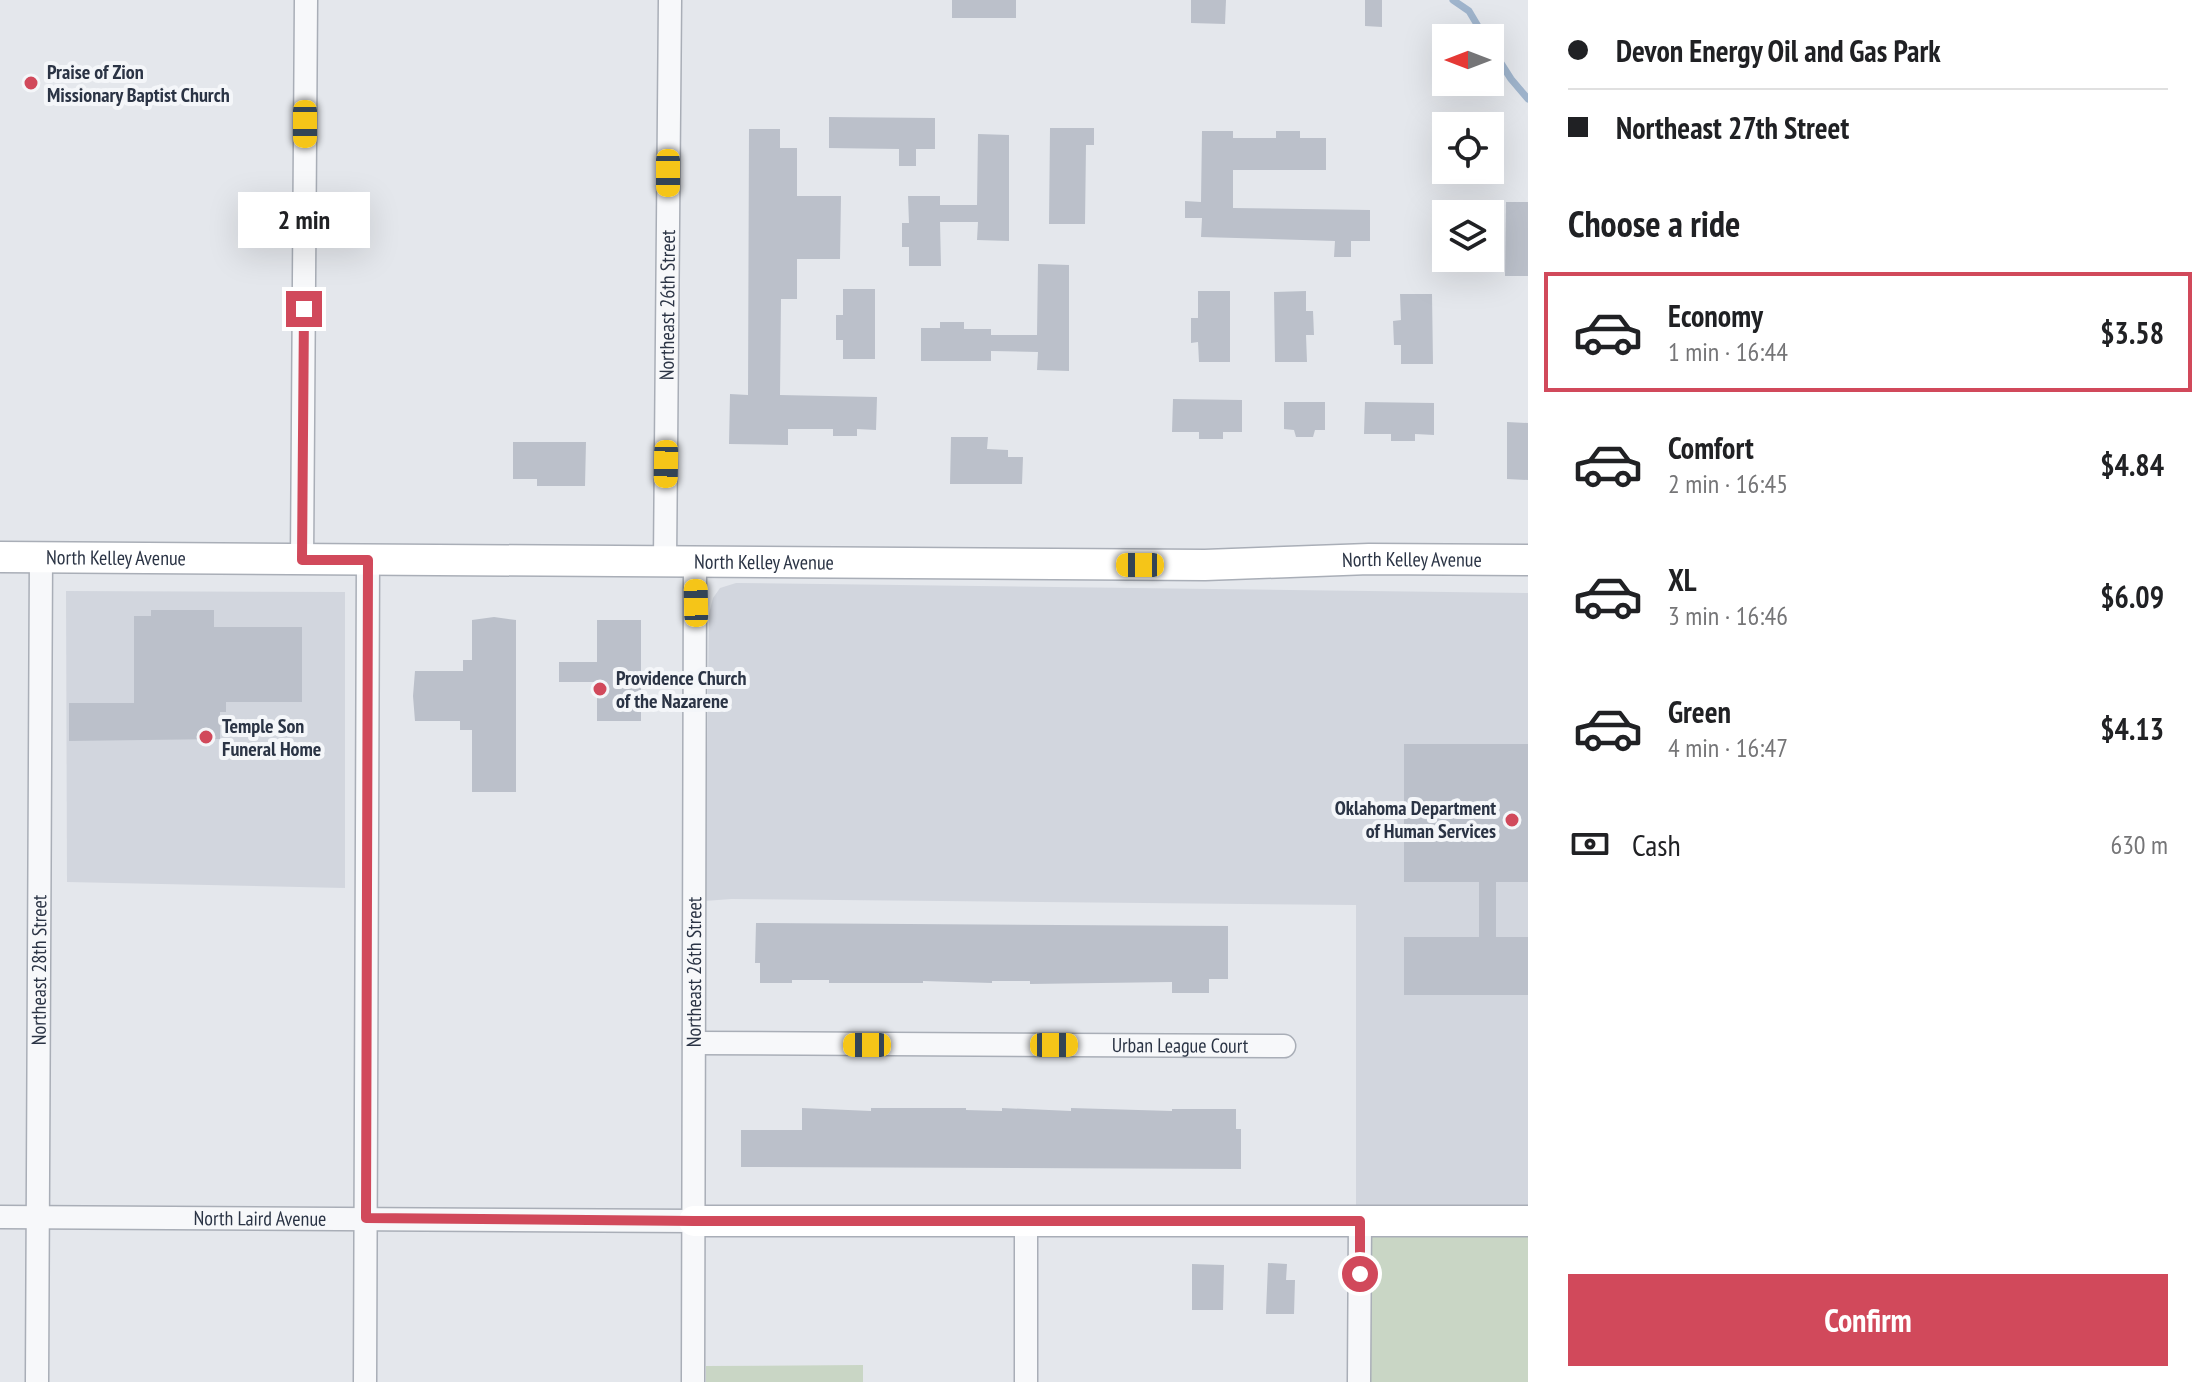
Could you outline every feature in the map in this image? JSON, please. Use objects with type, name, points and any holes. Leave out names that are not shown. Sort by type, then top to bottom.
[{"type":"main road","name":"North Kelley Avenue","points":[[0,557],[1205,565],[1369,559],[1528,560]]},
{"type":"main road","name":"North Laird Avenue","points":[[694,1221],[1528,1221]]},
{"type":"street","points":[[302,560],[306,0]]},
{"type":"street","name":"Northeast 26th Street","points":[[665,561],[670,0]]},
{"type":"street","name":"Northeast 28th Street","points":[[37,1382],[41,556]]},
{"type":"street","points":[[365,1382],[368,560]]},
{"type":"street","name":"Northeast 26th Street","points":[[693,1382],[695,561]]},
{"type":"street","name":"Urban League Court","points":[[694,1043],[1284,1046]]},
{"type":"street","name":"North Laird Avenue","points":[[0,1217],[694,1221]]},
{"type":"street","points":[[1026,1220],[1026,1382]]},
{"type":"street","points":[[1359,1382],[1360,1221]]},
{"type":"shaded area","points":[[736,583],[1528,593],[1528,1208],[1356,1207],[1356,905],[705,901],[709,614],[713,598],[720,588]]},
{"type":"shaded area","name":"Temple Son Funeral Home","points":[[66,591],[345,592],[345,888],[67,882]]},
{"type":"green space","points":[[1372,1235],[1528,1236],[1528,1382],[1365,1382],[1367,1242]]},
{"type":"green space","points":[[863,1365],[863,1382],[706,1382],[706,1366]]},
{"type":"building","points":[[952,0],[1016,0],[1016,18],[952,18]]},
{"type":"building","points":[[1191,0],[1226,0],[1225,24],[1191,23]]},
{"type":"building","points":[[1365,0],[1382,0],[1382,27],[1365,26]]},
{"type":"building","points":[[829,117],[935,118],[935,149],[916,149],[916,166],[899,166],[899,149],[829,148]]},
{"type":"building","points":[[1050,128],[1094,128],[1094,145],[1086,145],[1085,224],[1049,224]]},
{"type":"building","points":[[749,129],[780,129],[780,148],[797,148],[797,196],[841,196],[840,259],[797,259],[797,299],[781,299],[780,395],[877,397],[876,430],[857,429],[857,436],[833,436],[833,429],[788,429],[788,445],[729,444],[730,394],[748,395]]},
{"type":"building","points":[[1202,131],[1233,131],[1233,138],[1276,138],[1276,131],[1300,131],[1300,138],[1326,138],[1326,170],[1233,170],[1233,208],[1370,210],[1370,241],[1351,241],[1351,257],[1334,257],[1335,241],[1201,237],[1202,218],[1185,218],[1185,201],[1201,202]]},
{"type":"building","points":[[978,134],[1009,135],[1009,241],[977,240],[978,222],[940,222],[941,266],[909,266],[909,247],[902,247],[902,223],[909,223],[908,196],[940,196],[940,205],[977,205]]},
{"type":"building","points":[[1506,202],[1528,202],[1528,276],[1505,276]]},
{"type":"building","points":[[1038,264],[1069,265],[1069,371],[1037,370],[1038,352],[991,351],[991,361],[921,361],[921,328],[940,328],[940,322],[964,322],[964,329],[991,329],[991,335],[1037,335]]},
{"type":"building","points":[[843,289],[875,289],[875,359],[843,359],[843,340],[836,340],[836,315],[843,315]]},
{"type":"building","points":[[1198,291],[1230,291],[1230,362],[1199,362],[1198,342],[1191,343],[1191,318],[1198,318]]},
{"type":"building","points":[[1306,291],[1306,311],[1313,311],[1314,335],[1306,335],[1307,362],[1275,362],[1274,292]]},
{"type":"building","points":[[1400,294],[1432,294],[1433,364],[1401,364],[1401,345],[1394,345],[1393,321],[1401,320]]},
{"type":"building","points":[[1173,399],[1242,400],[1242,432],[1223,432],[1223,439],[1199,439],[1199,432],[1172,432]]},
{"type":"building","points":[[1284,402],[1325,402],[1325,430],[1315,430],[1313,437],[1296,437],[1294,430],[1284,429]]},
{"type":"building","points":[[1365,402],[1434,403],[1434,435],[1415,434],[1415,441],[1391,441],[1391,434],[1364,434]]},
{"type":"building","points":[[1507,422],[1528,423],[1528,480],[1507,479]]},
{"type":"building","points":[[951,437],[988,437],[987,449],[1008,450],[1008,457],[1023,457],[1022,484],[950,484]]},
{"type":"building","points":[[513,442],[586,442],[585,486],[537,486],[537,479],[513,479]]},
{"type":"building","points":[[151,610],[214,610],[214,627],[302,627],[302,702],[226,702],[226,712],[220,712],[220,739],[69,741],[69,703],[134,703],[134,616],[151,616]]},
{"type":"building","points":[[494,617],[516,620],[516,792],[472,792],[472,730],[460,730],[460,721],[415,721],[415,671],[463,671],[463,660],[472,660],[472,620]]},
{"type":"building","points":[[597,620],[641,620],[641,721],[597,721],[597,682],[559,682],[559,662],[597,662]]},
{"type":"building","points":[[1404,744],[1528,744],[1528,882],[1496,882],[1496,937],[1528,937],[1528,995],[1404,995],[1404,937],[1479,937],[1479,882],[1404,882]]},
{"type":"building","points":[[756,923],[1228,926],[1228,979],[1209,979],[1209,993],[1172,993],[1172,982],[829,983],[829,980],[792,980],[792,983],[760,983],[760,963],[755,963]]},
{"type":"building","points":[[802,1108],[871,1111],[871,1108],[1002,1111],[1002,1108],[1071,1111],[1071,1108],[1236,1109],[1236,1129],[1241,1129],[1241,1169],[741,1167],[741,1130],[802,1130]]},
{"type":"building","points":[[1268,1263],[1287,1264],[1286,1280],[1295,1280],[1294,1314],[1266,1314]]},
{"type":"building","points":[[1192,1264],[1224,1265],[1223,1310],[1192,1310]]},
{"type":"waterway","points":[[1453,0],[1469,11],[1477,24]]},
{"type":"waterway","points":[[1504,68],[1528,99]]},
{"type":"place","name":"Praise of Zion Missionary Baptist Church","points":[[31,83]]},
{"type":"place","name":"Providence Church of the Nazarene","points":[[600,689]]},
{"type":"place","name":"Temple Son Funeral Home","points":[[206,737]]},
{"type":"place","name":"Oklahoma Department of Human Services","points":[[1512,820]]},
{"type":"route","points":[[304,309],[302,560],[368,560],[366,1218],[1360,1221],[1360,1274]]}]
